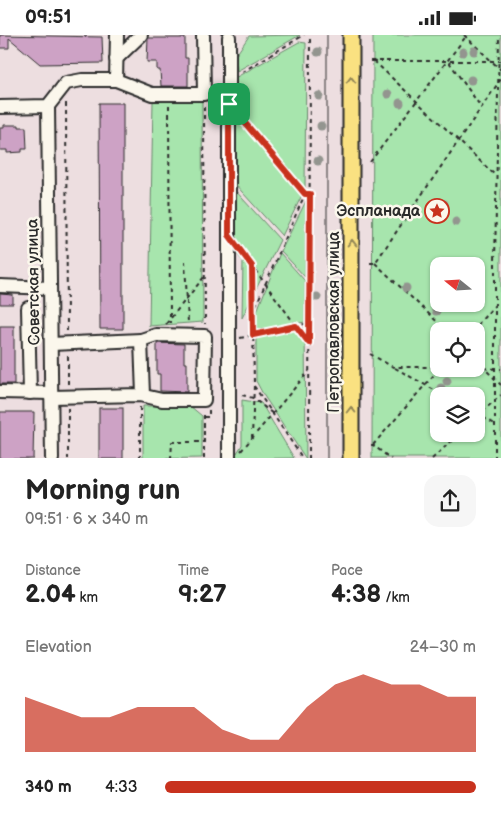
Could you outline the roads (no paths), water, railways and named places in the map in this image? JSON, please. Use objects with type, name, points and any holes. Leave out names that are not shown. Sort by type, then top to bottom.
[{"type":"main road","name":"Петропавловская улица","points":[[351,35],[351,458]]},
{"type":"street","points":[[116,80],[117,35]]},
{"type":"street","points":[[116,59],[141,35]]},
{"type":"street","points":[[0,107],[48,106],[66,83],[82,81],[116,80],[152,94],[204,94],[203,35]]},
{"type":"street","points":[[229,37],[229,458]]},
{"type":"street","name":"Советская улица","points":[[48,106],[52,458]]},
{"type":"street","points":[[0,287],[50,288]]},
{"type":"street","points":[[28,308],[30,393]]},
{"type":"street","points":[[3,391],[68,397],[142,395],[162,400],[204,400],[205,336],[156,335],[141,340],[68,344],[30,357]]},
{"type":"street","points":[[141,340],[142,395]]},
{"type":"tram line","points":[[327,35],[327,458]]},
{"type":"place","name":"Эспланада","points":[[437,211]]}]
